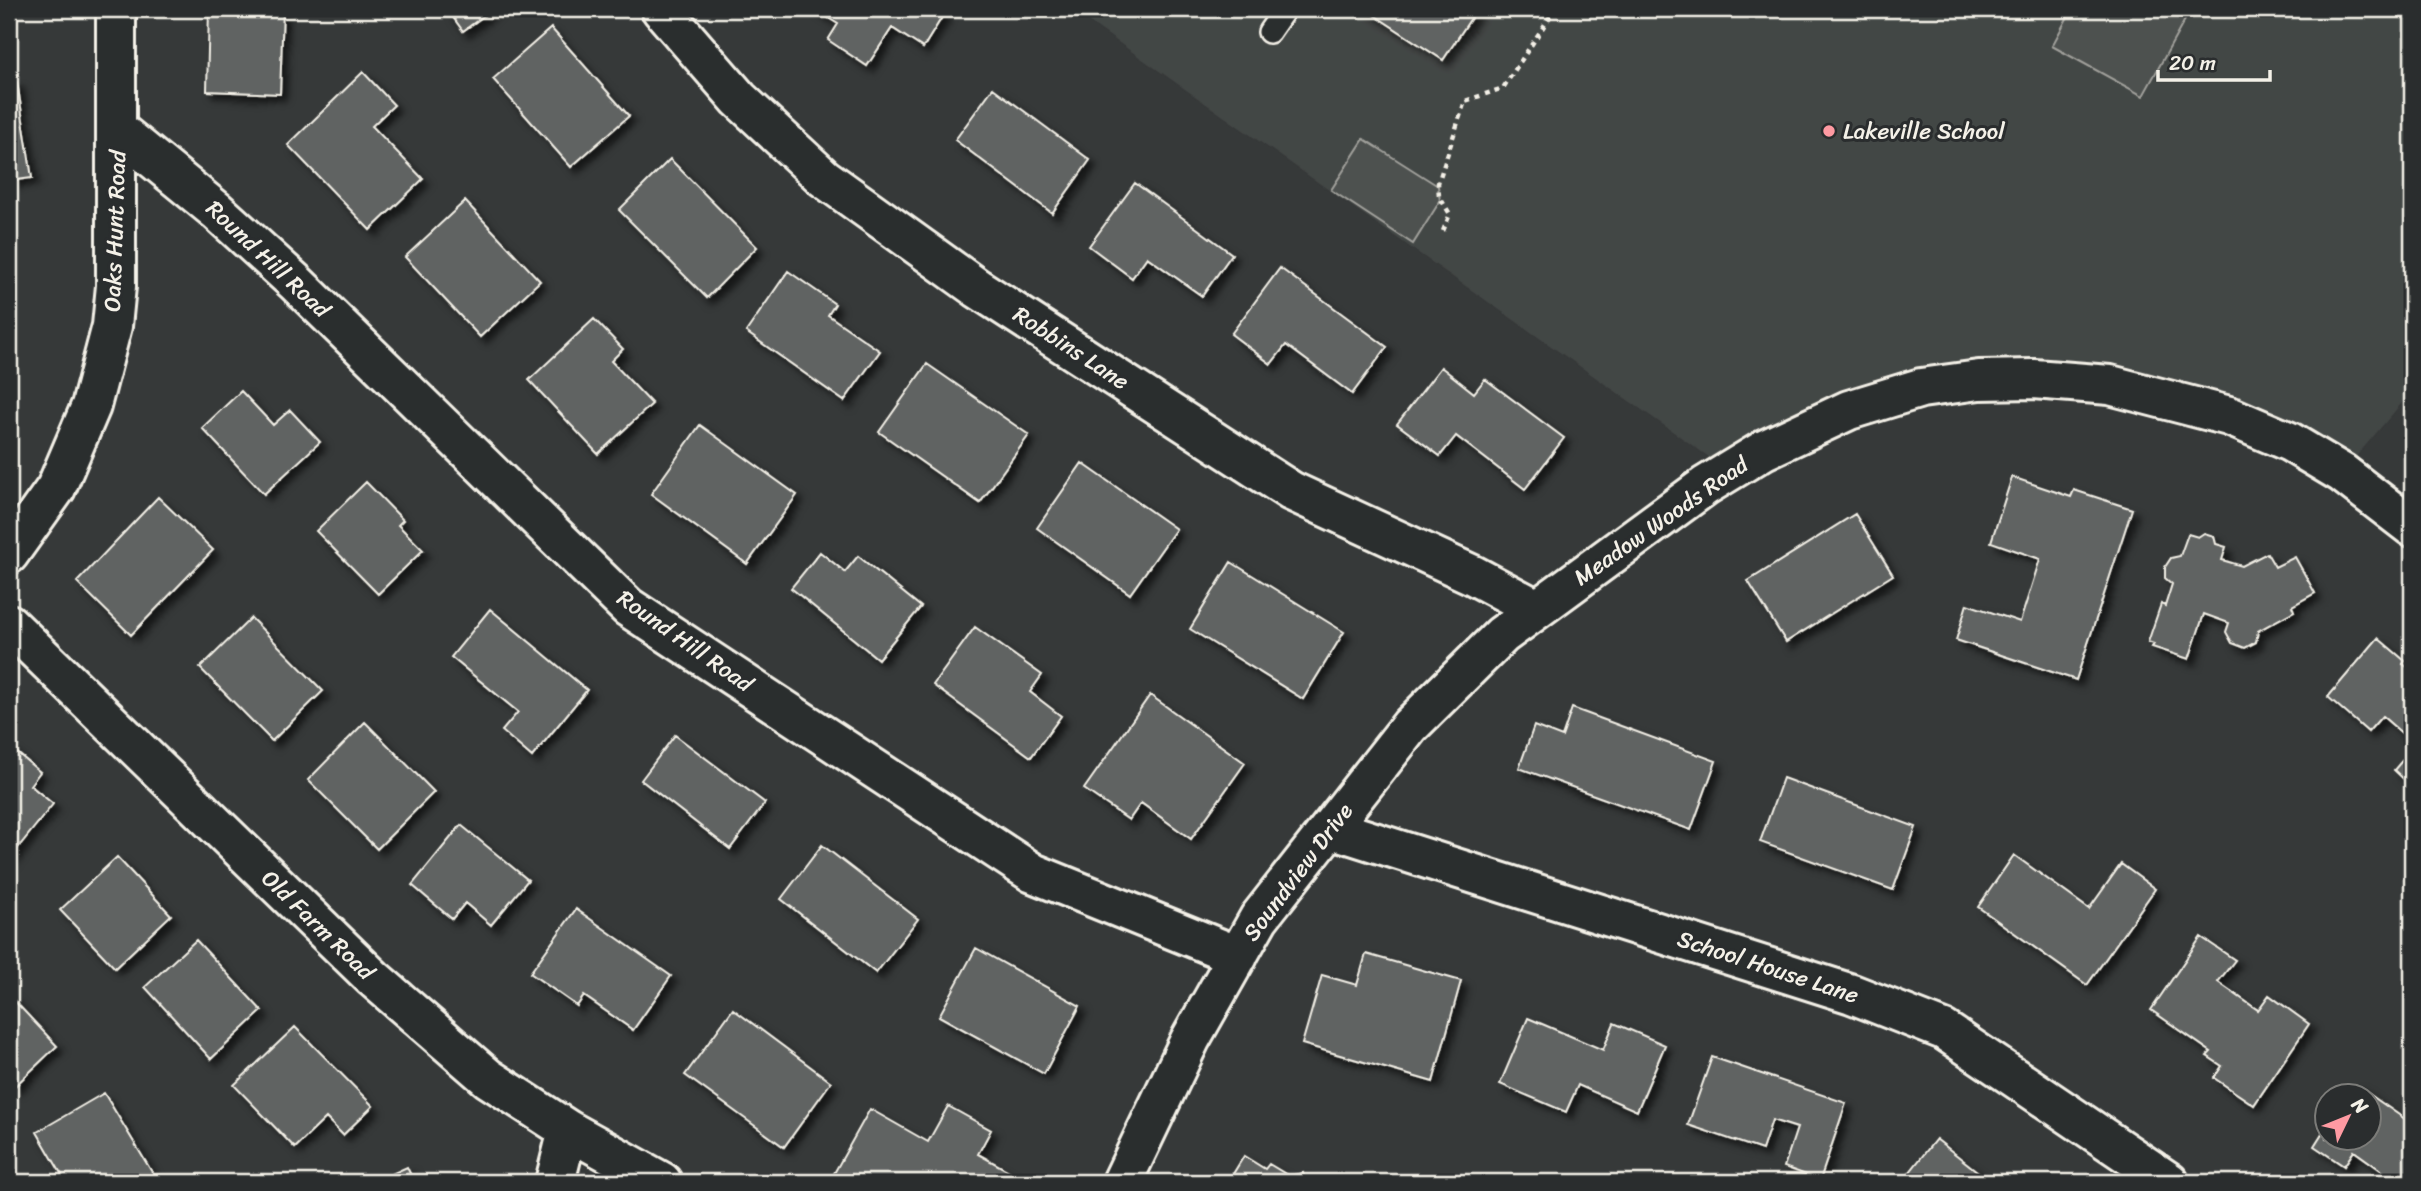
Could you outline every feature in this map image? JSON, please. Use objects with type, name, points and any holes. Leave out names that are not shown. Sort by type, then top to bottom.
[{"type":"street","name":"Oaks Hunt Road","points":[[9,554],[56,488],[91,406],[112,326],[116,286],[117,9]]},
{"type":"street","name":"Robbins Lane","points":[[661,9],[739,99],[824,178],[977,288],[1291,491],[1473,575],[1538,609]]},
{"type":"street","name":"Round Hill Road","points":[[118,130],[217,211],[295,282],[628,607],[1033,873],[1238,956]]},
{"type":"street","name":"Meadow Woods Road","points":[[1538,609],[1705,486],[1764,450],[1849,410],[1921,388],[1979,380],[2034,379],[2110,385],[2229,416],[2290,442],[2331,467],[2412,527]]},
{"type":"street","name":"Soundview Drive","points":[[1122,1182],[1190,1040],[1259,918],[1410,726],[1502,635],[1538,609]]},
{"type":"street","name":"Old Farm Road","points":[[9,624],[373,978],[488,1078],[568,1130],[662,1182]]},
{"type":"street","name":"School House Lane","points":[[1330,828],[1852,994],[1944,1030],[2169,1182]]},
{"type":"street","points":[[555,1182],[568,1130]]},
{"type":"lane","points":[[1269,32],[1285,9]]},
{"type":"path","points":[[1443,231],[1450,214],[1438,196],[1438,183],[1465,101],[1503,88],[1555,9]]},
{"type":"shaded area","name":"Lakeville School","points":[[1071,9],[2412,9],[2412,391],[2342,473],[2229,416],[1979,380],[1729,471]]},
{"type":"shaded area","points":[[2072,9],[2191,9],[2143,96],[2052,46]]},
{"type":"shaded area","points":[[1364,139],[1438,186],[1440,201],[1413,244],[1331,190]]},
{"type":"building","points":[[209,9],[283,9],[280,94],[207,91]]},
{"type":"building","points":[[447,9],[493,9],[463,31]]},
{"type":"building","points":[[814,9],[937,9],[944,14],[923,48],[892,28],[867,66],[828,40],[838,24]]},
{"type":"building","points":[[1365,9],[1477,9],[1443,60]]},
{"type":"building","points":[[551,28],[629,116],[571,167],[493,79]]},
{"type":"building","points":[[363,72],[394,105],[372,126],[423,179],[370,230],[288,145]]},
{"type":"building","points":[[17,82],[32,178],[9,181],[9,83]]},
{"type":"building","points":[[993,88],[1090,160],[1052,213],[955,140]]},
{"type":"building","points":[[670,159],[757,247],[707,298],[619,210]]},
{"type":"building","points":[[1135,183],[1232,254],[1202,296],[1147,257],[1132,278],[1089,246]]},
{"type":"building","points":[[465,201],[540,281],[480,337],[405,257]]},
{"type":"building","points":[[1280,268],[1387,347],[1352,394],[1286,345],[1271,364],[1231,334]]},
{"type":"building","points":[[788,271],[835,304],[828,315],[880,351],[844,401],[746,332]]},
{"type":"building","points":[[594,319],[623,349],[611,361],[652,404],[598,454],[529,380]]},
{"type":"building","points":[[927,364],[1029,435],[980,503],[879,432]]},
{"type":"building","points":[[1441,367],[1474,393],[1485,379],[1564,438],[1525,489],[1456,436],[1440,456],[1397,424]]},
{"type":"building","points":[[241,391],[273,425],[290,410],[320,442],[264,494],[202,428]]},
{"type":"building","points":[[700,425],[797,495],[747,564],[651,494]]},
{"type":"building","points":[[1082,463],[1176,529],[1130,594],[1037,528]]},
{"type":"building","points":[[2012,477],[2071,497],[2074,490],[2132,509],[2076,680],[1956,640],[1967,604],[2020,622],[2040,559],[1991,542]]},
{"type":"building","points":[[366,482],[403,520],[398,525],[423,550],[378,594],[316,531]]},
{"type":"building","points":[[158,497],[213,550],[131,635],[77,582]]},
{"type":"building","points":[[1855,514],[1893,575],[1786,642],[1748,581]]},
{"type":"building","points":[[2204,533],[2214,536],[2216,544],[2226,547],[2222,560],[2242,566],[2267,553],[2275,567],[2295,557],[2315,593],[2292,606],[2294,611],[2258,631],[2256,642],[2245,648],[2232,643],[2226,632],[2229,623],[2204,614],[2189,659],[2152,647],[2154,644],[2148,642],[2161,604],[2165,606],[2172,584],[2165,578],[2165,567],[2171,558],[2180,556],[2188,534],[2198,537]]},
{"type":"building","points":[[820,552],[845,572],[858,556],[921,607],[878,659],[791,588]]},
{"type":"building","points":[[1231,562],[1344,632],[1303,699],[1190,629]]},
{"type":"building","points":[[490,609],[587,690],[532,757],[502,731],[518,712],[451,657]]},
{"type":"building","points":[[251,618],[323,691],[272,741],[200,668]]},
{"type":"building","points":[[975,627],[1042,675],[1030,692],[1061,716],[1031,757],[933,685]]},
{"type":"building","points":[[2378,638],[2405,661],[2403,664],[2412,671],[2412,742],[2382,716],[2368,732],[2328,697]]},
{"type":"building","points":[[1150,695],[1245,763],[1191,839],[1141,803],[1129,820],[1084,789]]},
{"type":"building","points":[[1572,708],[1716,761],[1691,830],[1519,768],[1534,726],[1562,737]]},
{"type":"building","points":[[365,722],[434,792],[377,849],[308,780]]},
{"type":"building","points":[[675,735],[765,803],[730,849],[641,780]]},
{"type":"building","points":[[9,746],[40,772],[30,785],[53,804],[9,859]]},
{"type":"building","points":[[2412,749],[2412,787],[2394,770]]},
{"type":"building","points":[[1783,778],[1916,827],[1893,890],[1760,842]]},
{"type":"building","points":[[461,825],[528,880],[491,925],[465,903],[452,919],[412,885]]},
{"type":"building","points":[[822,845],[918,919],[876,973],[781,899]]},
{"type":"building","points":[[2014,855],[2089,909],[2121,864],[2155,889],[2087,985],[1978,907]]},
{"type":"building","points":[[117,857],[171,915],[115,968],[60,910]]},
{"type":"building","points":[[576,909],[671,976],[633,1030],[584,996],[577,1006],[530,973]]},
{"type":"building","points":[[2201,937],[2235,960],[2218,982],[2258,1010],[2269,995],[2309,1024],[2254,1105],[2214,1078],[2222,1066],[2207,1056],[2211,1052],[2151,1010]]},
{"type":"building","points":[[196,940],[262,1011],[211,1059],[145,987]]},
{"type":"building","points":[[976,948],[1080,1006],[1044,1074],[939,1016]]},
{"type":"building","points":[[1366,954],[1461,981],[1433,1082],[1302,1044],[1322,975],[1357,985]]},
{"type":"building","points":[[9,995],[57,1046],[14,1087],[9,1081]]},
{"type":"building","points":[[733,1009],[831,1082],[784,1147],[685,1075]]},
{"type":"building","points":[[1528,1018],[1603,1050],[1614,1023],[1665,1045],[1637,1111],[1578,1085],[1566,1112],[1500,1084]]},
{"type":"building","points":[[295,1027],[373,1106],[343,1135],[326,1118],[295,1148],[234,1085]]},
{"type":"building","points":[[1712,1057],[1846,1103],[1820,1180],[1784,1167],[1797,1128],[1772,1120],[1762,1150],[1688,1125]]},
{"type":"building","points":[[104,1093],[158,1182],[66,1182],[37,1132]]},
{"type":"building","points":[[2382,1103],[2412,1124],[2412,1182],[2391,1182],[2393,1179],[2355,1152],[2382,1152]]},
{"type":"building","points":[[948,1106],[991,1130],[978,1154],[1018,1176],[1014,1182],[846,1182],[833,1175],[870,1109],[928,1142]]},
{"type":"building","points":[[1936,1139],[1991,1182],[1902,1182]]},
{"type":"building","points":[[2323,1152],[2353,1152],[2344,1166]]},
{"type":"building","points":[[1244,1156],[1265,1169],[1269,1164],[1289,1176],[1303,1173],[1306,1182],[1228,1182]]},
{"type":"building","points":[[407,1167],[414,1182],[374,1182]]},
{"type":"place","name":"Lakeville School","points":[[1829,131]]}]
